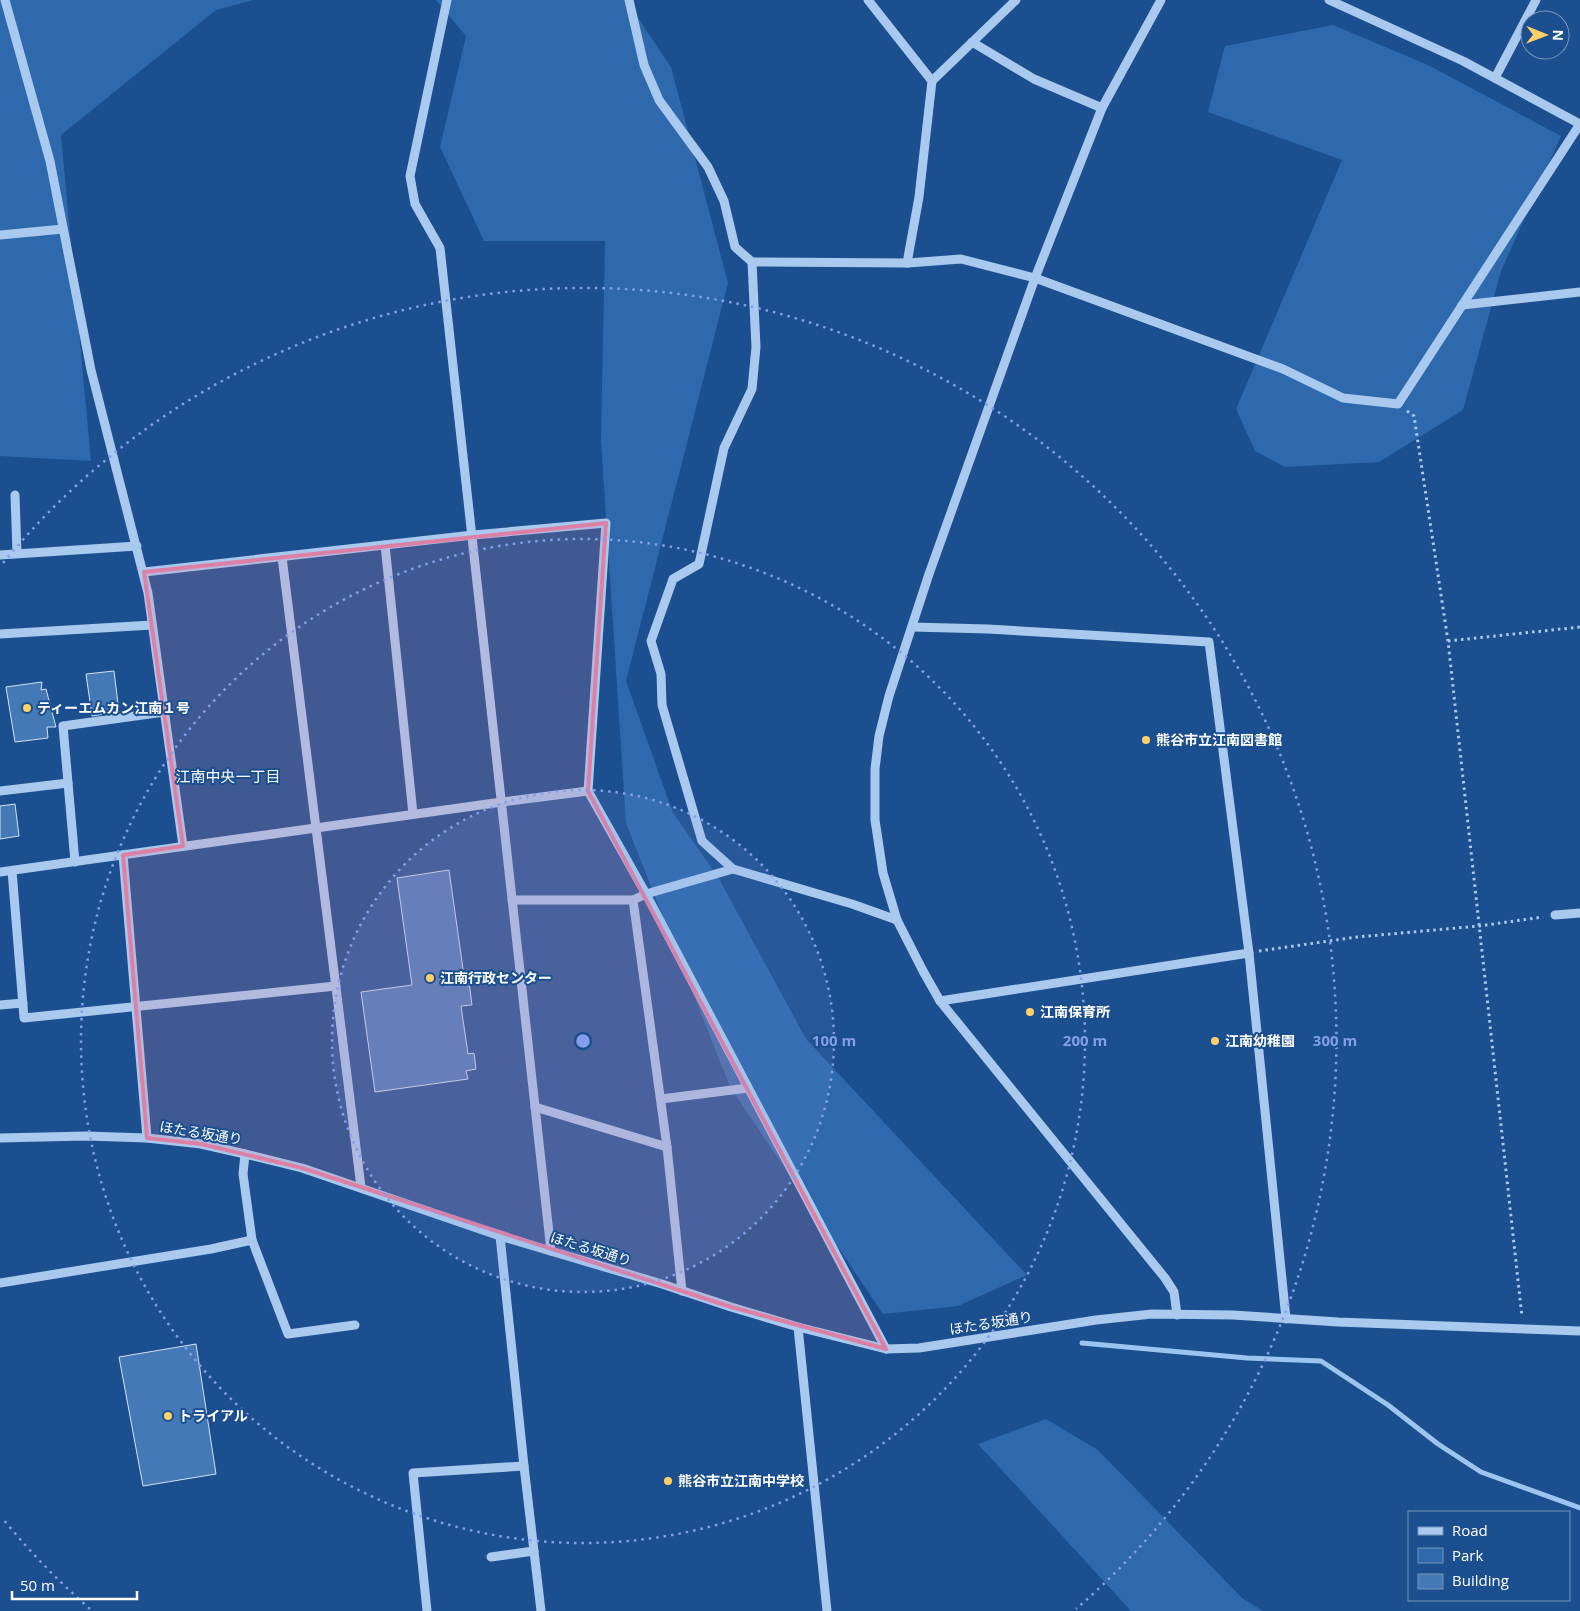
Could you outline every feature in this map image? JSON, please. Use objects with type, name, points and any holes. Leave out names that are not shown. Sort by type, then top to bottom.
[{"type":"street","points":[[5,0],[50,161],[91,370],[144,572],[184,846]]},
{"type":"street","points":[[447,0],[410,176],[415,204],[440,248],[550,1251]]},
{"type":"street","points":[[629,0],[644,65],[659,100],[708,166],[724,201],[735,247],[752,262],[908,263],[961,259],[1035,278],[1283,369],[1343,398],[1398,404],[1580,124],[1463,61],[1342,3],[1329,0]]},
{"type":"street","points":[[868,0],[932,82]]},
{"type":"street","points":[[908,263],[906,263],[919,197],[932,82],[1016,0]]},
{"type":"street","points":[[1161,0],[1102,108],[1035,278],[929,574],[889,696],[879,736],[875,769],[875,820],[878,850],[897,920],[940,1001],[1165,1278],[1174,1292],[1177,1315]]},
{"type":"street","points":[[1495,78],[1536,0]]},
{"type":"street","points":[[972,42],[1034,79],[1102,108]]},
{"type":"street","points":[[0,235],[63,229]]},
{"type":"street","points":[[752,262],[756,347],[752,389],[724,448],[699,564],[673,579],[651,641],[660,674],[662,705],[702,841],[733,869],[852,904],[897,920]]},
{"type":"street","points":[[1462,305],[1580,292]]},
{"type":"street","points":[[15,495],[17,553]]},
{"type":"street","points":[[144,572],[472,535],[606,523],[588,791],[646,894],[886,1349]]},
{"type":"street","points":[[385,545],[413,814]]},
{"type":"street","points":[[0,554],[137,546]]},
{"type":"street","points":[[282,557],[361,1187]]},
{"type":"street","points":[[0,634],[152,625]]},
{"type":"street","points":[[912,627],[988,629],[1209,642],[1249,953],[1286,1319]]},
{"type":"street","points":[[75,862],[63,726],[164,712]]},
{"type":"street","points":[[0,791],[68,783]]},
{"type":"street","points":[[0,872],[588,791]]},
{"type":"street","points":[[123,855],[147,1138]]},
{"type":"street","points":[[512,900],[633,900],[646,894],[733,869]]},
{"type":"street","points":[[12,871],[24,1018],[336,986]]},
{"type":"street","points":[[633,900],[667,1146],[682,1291]]},
{"type":"street","points":[[1555,915],[1580,913]]},
{"type":"street","points":[[940,1001],[1249,953]]},
{"type":"street","points":[[0,1005],[23,1003]]},
{"type":"street","points":[[661,1099],[748,1088]]},
{"type":"street","points":[[535,1107],[667,1146]]},
{"type":"street","name":"ほたる坂通り","points":[[0,1138],[86,1136],[147,1138],[201,1144],[245,1154],[302,1168],[500,1236],[798,1327],[886,1349],[919,1348],[1096,1320],[1152,1314],[1233,1315],[1580,1332]]},
{"type":"street","points":[[245,1154],[243,1174],[252,1240],[288,1334],[355,1325]]},
{"type":"street","points":[[500,1236],[541,1611]]},
{"type":"street","points":[[0,1283],[211,1249],[252,1240]]},
{"type":"street","points":[[798,1327],[827,1611]]},
{"type":"street","points":[[427,1611],[413,1473],[524,1466]]},
{"type":"street","points":[[491,1557],[534,1551]]},
{"type":"path","points":[[1398,404],[1414,416],[1448,641],[1523,1330]]},
{"type":"path","points":[[1448,641],[1580,627]]},
{"type":"path","points":[[1249,953],[1357,937],[1479,926],[1555,915]]},
{"type":"highlighted area","points":[[606,523],[588,791],[886,1349],[731,1307],[302,1168],[201,1144],[147,1138],[123,855],[183,846],[144,572]]},
{"type":"green space","points":[[0,0],[253,0],[216,10],[61,135],[91,461],[0,456]]},
{"type":"green space","points":[[436,0],[626,0],[671,67],[728,283],[626,681],[673,813],[718,877],[806,1039],[1027,1275],[958,1306],[883,1314],[730,1087],[626,823],[601,441],[605,241],[484,241],[440,147],[466,36]]},
{"type":"green space","points":[[1333,25],[1428,65],[1561,136],[1501,271],[1463,410],[1379,462],[1285,467],[1255,451],[1236,409],[1342,160],[1208,112],[1225,46]]},
{"type":"green space","points":[[1046,1419],[1098,1450],[1242,1598],[1263,1611],[1131,1611],[978,1444]]},
{"type":"building","points":[[114,671],[119,712],[92,716],[86,674]]},
{"type":"building","name":"ティーエムカン江南１号","points":[[42,682],[41,690],[46,689],[56,727],[47,727],[48,738],[15,742],[6,687]]},
{"type":"building","points":[[15,804],[19,836],[0,839],[0,806]]},
{"type":"building","name":"江南行政センター","points":[[449,870],[465,983],[469,982],[472,1005],[461,1006],[468,1054],[474,1053],[476,1069],[466,1071],[468,1079],[375,1092],[361,992],[412,985],[397,878]]},
{"type":"building","name":"トライアル","points":[[196,1344],[216,1474],[143,1486],[119,1357]]},
{"type":"waterway","points":[[1082,1343],[1247,1358],[1321,1361],[1388,1405],[1438,1444],[1481,1472],[1580,1508]]},
{"type":"place","name":"ティーエムカン江南１号","points":[[27,708]]},
{"type":"place","name":"熊谷市立江南図書館","points":[[1146,740]]},
{"type":"place","name":"江南行政センター","points":[[430,978]]},
{"type":"place","name":"江南保育所","points":[[1030,1012]]},
{"type":"place","name":"江南幼稚園","points":[[1215,1041]]},
{"type":"place","name":"トライアル","points":[[168,1416]]},
{"type":"place","name":"熊谷市立江南中学校","points":[[668,1481]]},
{"type":"district","name":"江南中央一丁目","points":[[228,777]]}]
